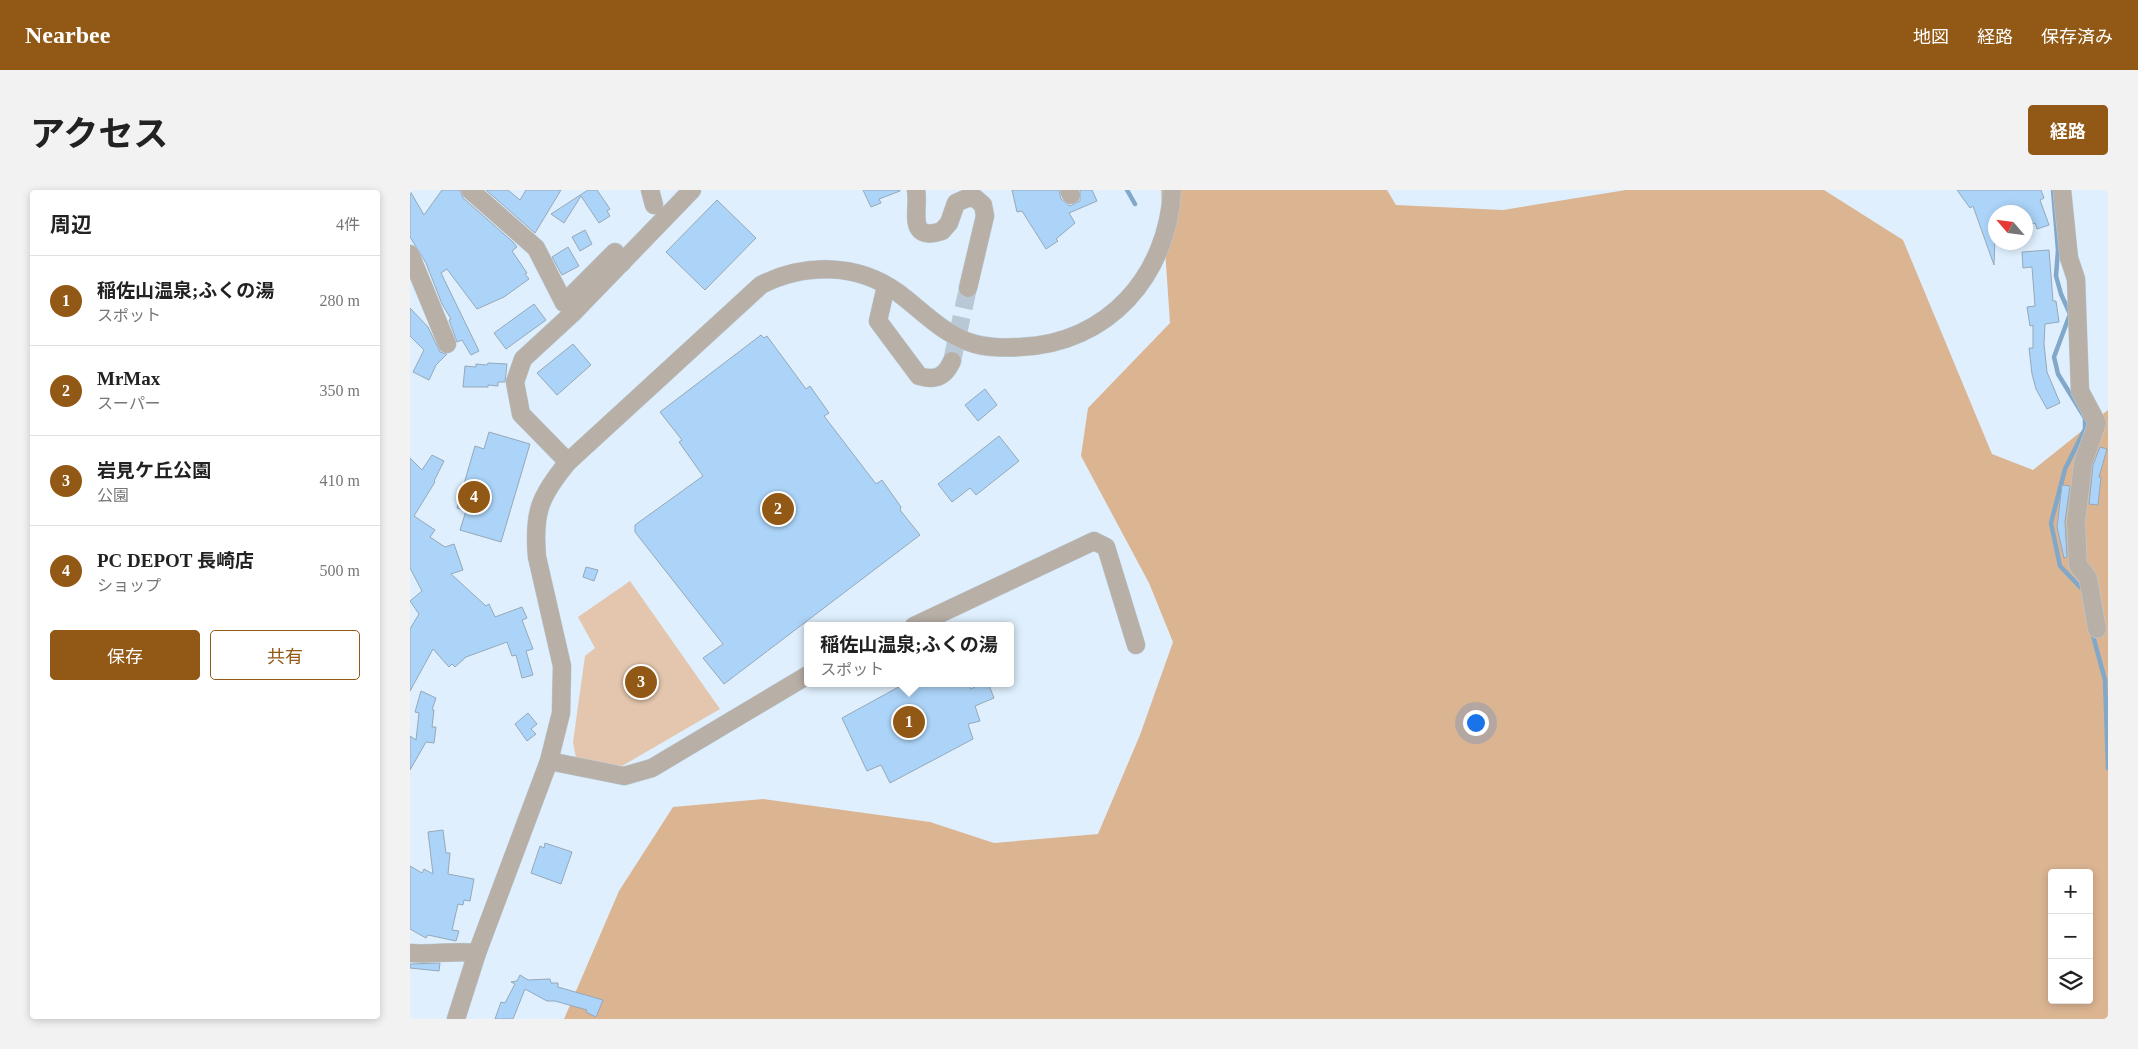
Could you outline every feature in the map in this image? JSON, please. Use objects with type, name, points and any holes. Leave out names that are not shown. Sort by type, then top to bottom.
[{"type":"street","points":[[470,190],[536,248],[564,303],[615,252],[622,262]]},
{"type":"street","points":[[568,462],[521,414],[515,382],[523,359],[692,190]]},
{"type":"street","points":[[916,190],[918,200],[915,211],[916,223],[920,230],[927,234],[942,232],[949,223],[956,202],[967,198],[975,198],[983,205],[985,216],[968,288]]},
{"type":"street","points":[[456,1019],[478,952],[549,761],[562,714],[562,666],[537,557],[537,510],[548,485],[568,462],[761,285],[797,271],[824,269],[849,272],[886,286],[940,328],[973,343],[1004,348],[1054,344],[1079,334],[1112,314],[1142,283],[1163,242],[1170,213],[1172,190]]},
{"type":"street","points":[[2062,190],[2069,258],[2076,279],[2080,391],[2096,423],[2083,463],[2076,522],[2078,565],[2088,578],[2097,628]]},
{"type":"street","points":[[410,254],[447,344]]},
{"type":"street","points":[[886,286],[878,320],[918,376],[929,379],[938,378],[948,372],[952,361]]},
{"type":"street","points":[[922,622],[1094,541],[1106,547],[1136,646]]},
{"type":"street","points":[[549,761],[624,776],[652,768],[804,678]]},
{"type":"street","points":[[410,953],[478,952]]},
{"type":"shaded area","points":[[1161,190],[1387,190],[1396,205],[1503,210],[1626,190],[1824,190],[1903,240],[1992,454],[2033,470],[2108,410],[2108,1019],[564,1019],[619,891],[673,807],[763,799],[930,822],[994,843],[1098,834],[1140,735],[1173,642],[1149,583],[1081,456],[1088,408],[1170,323]]},
{"type":"shaded area","points":[[630,581],[720,709],[622,766],[576,758],[573,742],[585,656],[595,648],[578,617]]},
{"type":"building","points":[[442,190],[460,190],[463,198],[513,242],[517,247],[512,251],[529,279],[504,297],[477,309],[447,269],[441,273],[479,351],[471,355],[462,340],[457,342],[449,320],[451,319],[442,304],[426,263],[410,237],[410,191],[424,215]]},
{"type":"building","points":[[486,190],[508,190],[520,200],[526,190],[561,190],[535,233]]},
{"type":"building","points":[[588,190],[597,190],[610,209],[607,211],[610,216],[599,223],[581,196],[564,223],[551,214]]},
{"type":"building","points":[[863,190],[900,191],[879,199],[881,203],[871,207]]},
{"type":"building","points":[[1012,190],[1059,190],[1061,199],[1070,206],[1080,201],[1080,190],[1092,190],[1097,201],[1069,213],[1075,223],[1056,239],[1058,241],[1046,249],[1022,211],[1017,212]]},
{"type":"building","points":[[1957,190],[2041,190],[2044,198],[2040,200],[2049,225],[2037,229],[2035,223],[2033,224],[2033,205],[1988,205],[1988,248],[1973,206],[1970,208]]},
{"type":"building","points":[[717,200],[756,238],[705,290],[666,252]]},
{"type":"building","points":[[585,230],[592,244],[580,251],[572,237]]},
{"type":"building","points":[[568,247],[579,266],[562,275],[552,257]]},
{"type":"building","points":[[1989,250],[1995,250],[1994,265]]},
{"type":"building","points":[[2049,250],[2053,301],[2056,301],[2059,322],[2045,324],[2044,344],[2047,372],[2060,403],[2047,409],[2036,389],[2032,374],[2029,348],[2033,348],[2033,325],[2030,326],[2027,307],[2035,306],[2032,267],[2023,268],[2022,252]]},
{"type":"building","points":[[534,304],[546,320],[506,349],[494,333]]},
{"type":"building","points":[[410,308],[428,327],[440,352],[447,354],[436,365],[429,380],[413,372],[424,350],[410,336]]},
{"type":"building","points":[[761,335],[764,338],[767,336],[806,389],[810,386],[829,413],[824,416],[876,484],[882,480],[901,507],[900,510],[920,535],[724,684],[703,658],[723,644],[635,532],[635,525],[703,476],[679,442],[682,440],[660,412]]},
{"type":"building","points":[[573,344],[591,365],[557,395],[537,373]]},
{"type":"building","points":[[488,363],[507,364],[505,382],[498,382],[498,386],[463,387],[465,366],[476,367],[476,364],[487,365]]},
{"type":"building","points":[[985,389],[997,405],[978,421],[965,405]]},
{"type":"building","points":[[489,432],[530,444],[501,542],[460,530],[466,511],[457,508],[475,446],[484,449]]},
{"type":"building","points":[[999,436],[1019,461],[976,495],[970,488],[952,502],[938,484]]},
{"type":"building","points":[[2100,447],[2107,449],[2099,477],[2101,477],[2098,505],[2089,504],[2093,465]]},
{"type":"building","points":[[432,455],[444,461],[435,482],[414,516],[435,530],[430,537],[445,547],[454,544],[463,570],[451,574],[486,606],[489,604],[495,617],[522,607],[527,618],[522,620],[533,649],[526,651],[533,675],[522,678],[516,655],[512,656],[507,642],[466,657],[455,667],[452,664],[449,667],[433,649],[410,691],[410,629],[419,614],[410,601],[422,591],[410,568],[410,458],[422,470]]},
{"type":"building","points":[[2062,485],[2070,486],[2065,521],[2067,557],[2064,558],[2057,527]]},
{"type":"building","points":[[586,567],[598,570],[594,581],[583,577]]},
{"type":"building","points":[[899,687],[970,687],[971,689],[975,687],[990,687],[994,698],[975,706],[980,721],[968,724],[973,739],[890,783],[881,765],[867,771],[842,718]]},
{"type":"building","points":[[421,691],[436,698],[432,710],[434,710],[432,727],[436,727],[434,743],[426,742],[410,770],[410,736],[416,740],[419,713],[415,712]]},
{"type":"building","points":[[528,713],[537,724],[531,729],[536,734],[527,741],[515,724]]},
{"type":"building","points":[[443,830],[446,853],[450,853],[448,874],[474,879],[470,901],[464,900],[463,905],[458,904],[452,930],[459,931],[456,941],[428,935],[426,938],[410,929],[410,866],[422,873],[424,869],[433,874],[428,832]]},
{"type":"building","points":[[545,843],[572,852],[561,884],[531,873],[540,846],[544,848]]},
{"type":"building","points":[[440,963],[439,971],[410,968],[410,964]]},
{"type":"building","points":[[520,975],[528,980],[550,979],[551,983],[558,983],[558,987],[603,1000],[596,1017],[586,1012],[587,1010],[555,1001],[547,1001],[525,989],[513,1019],[495,1019],[501,1002],[505,1003],[515,984],[511,982],[517,981]]},
{"type":"waterway","points":[[1127,190],[1135,204]]},
{"type":"waterway","points":[[2053,190],[2058,250],[2056,276],[2061,294],[2070,314],[2054,357],[2058,374],[2085,418],[2085,429],[2065,469],[2051,523],[2060,566],[2081,588]]},
{"type":"waterway","points":[[2092,632],[2105,680],[2108,768]]},
{"type":"tunnel","points":[[952,361],[968,288]]},
{"type":"place","name":"PC DEPOT 長崎店","points":[[474,497]]},
{"type":"place","name":"MrMax","points":[[778,509]]},
{"type":"place","name":"岩見ケ丘公園","points":[[641,682]]},
{"type":"place","name":"稲佐山温泉;ふくの湯","points":[[909,722]]}]
